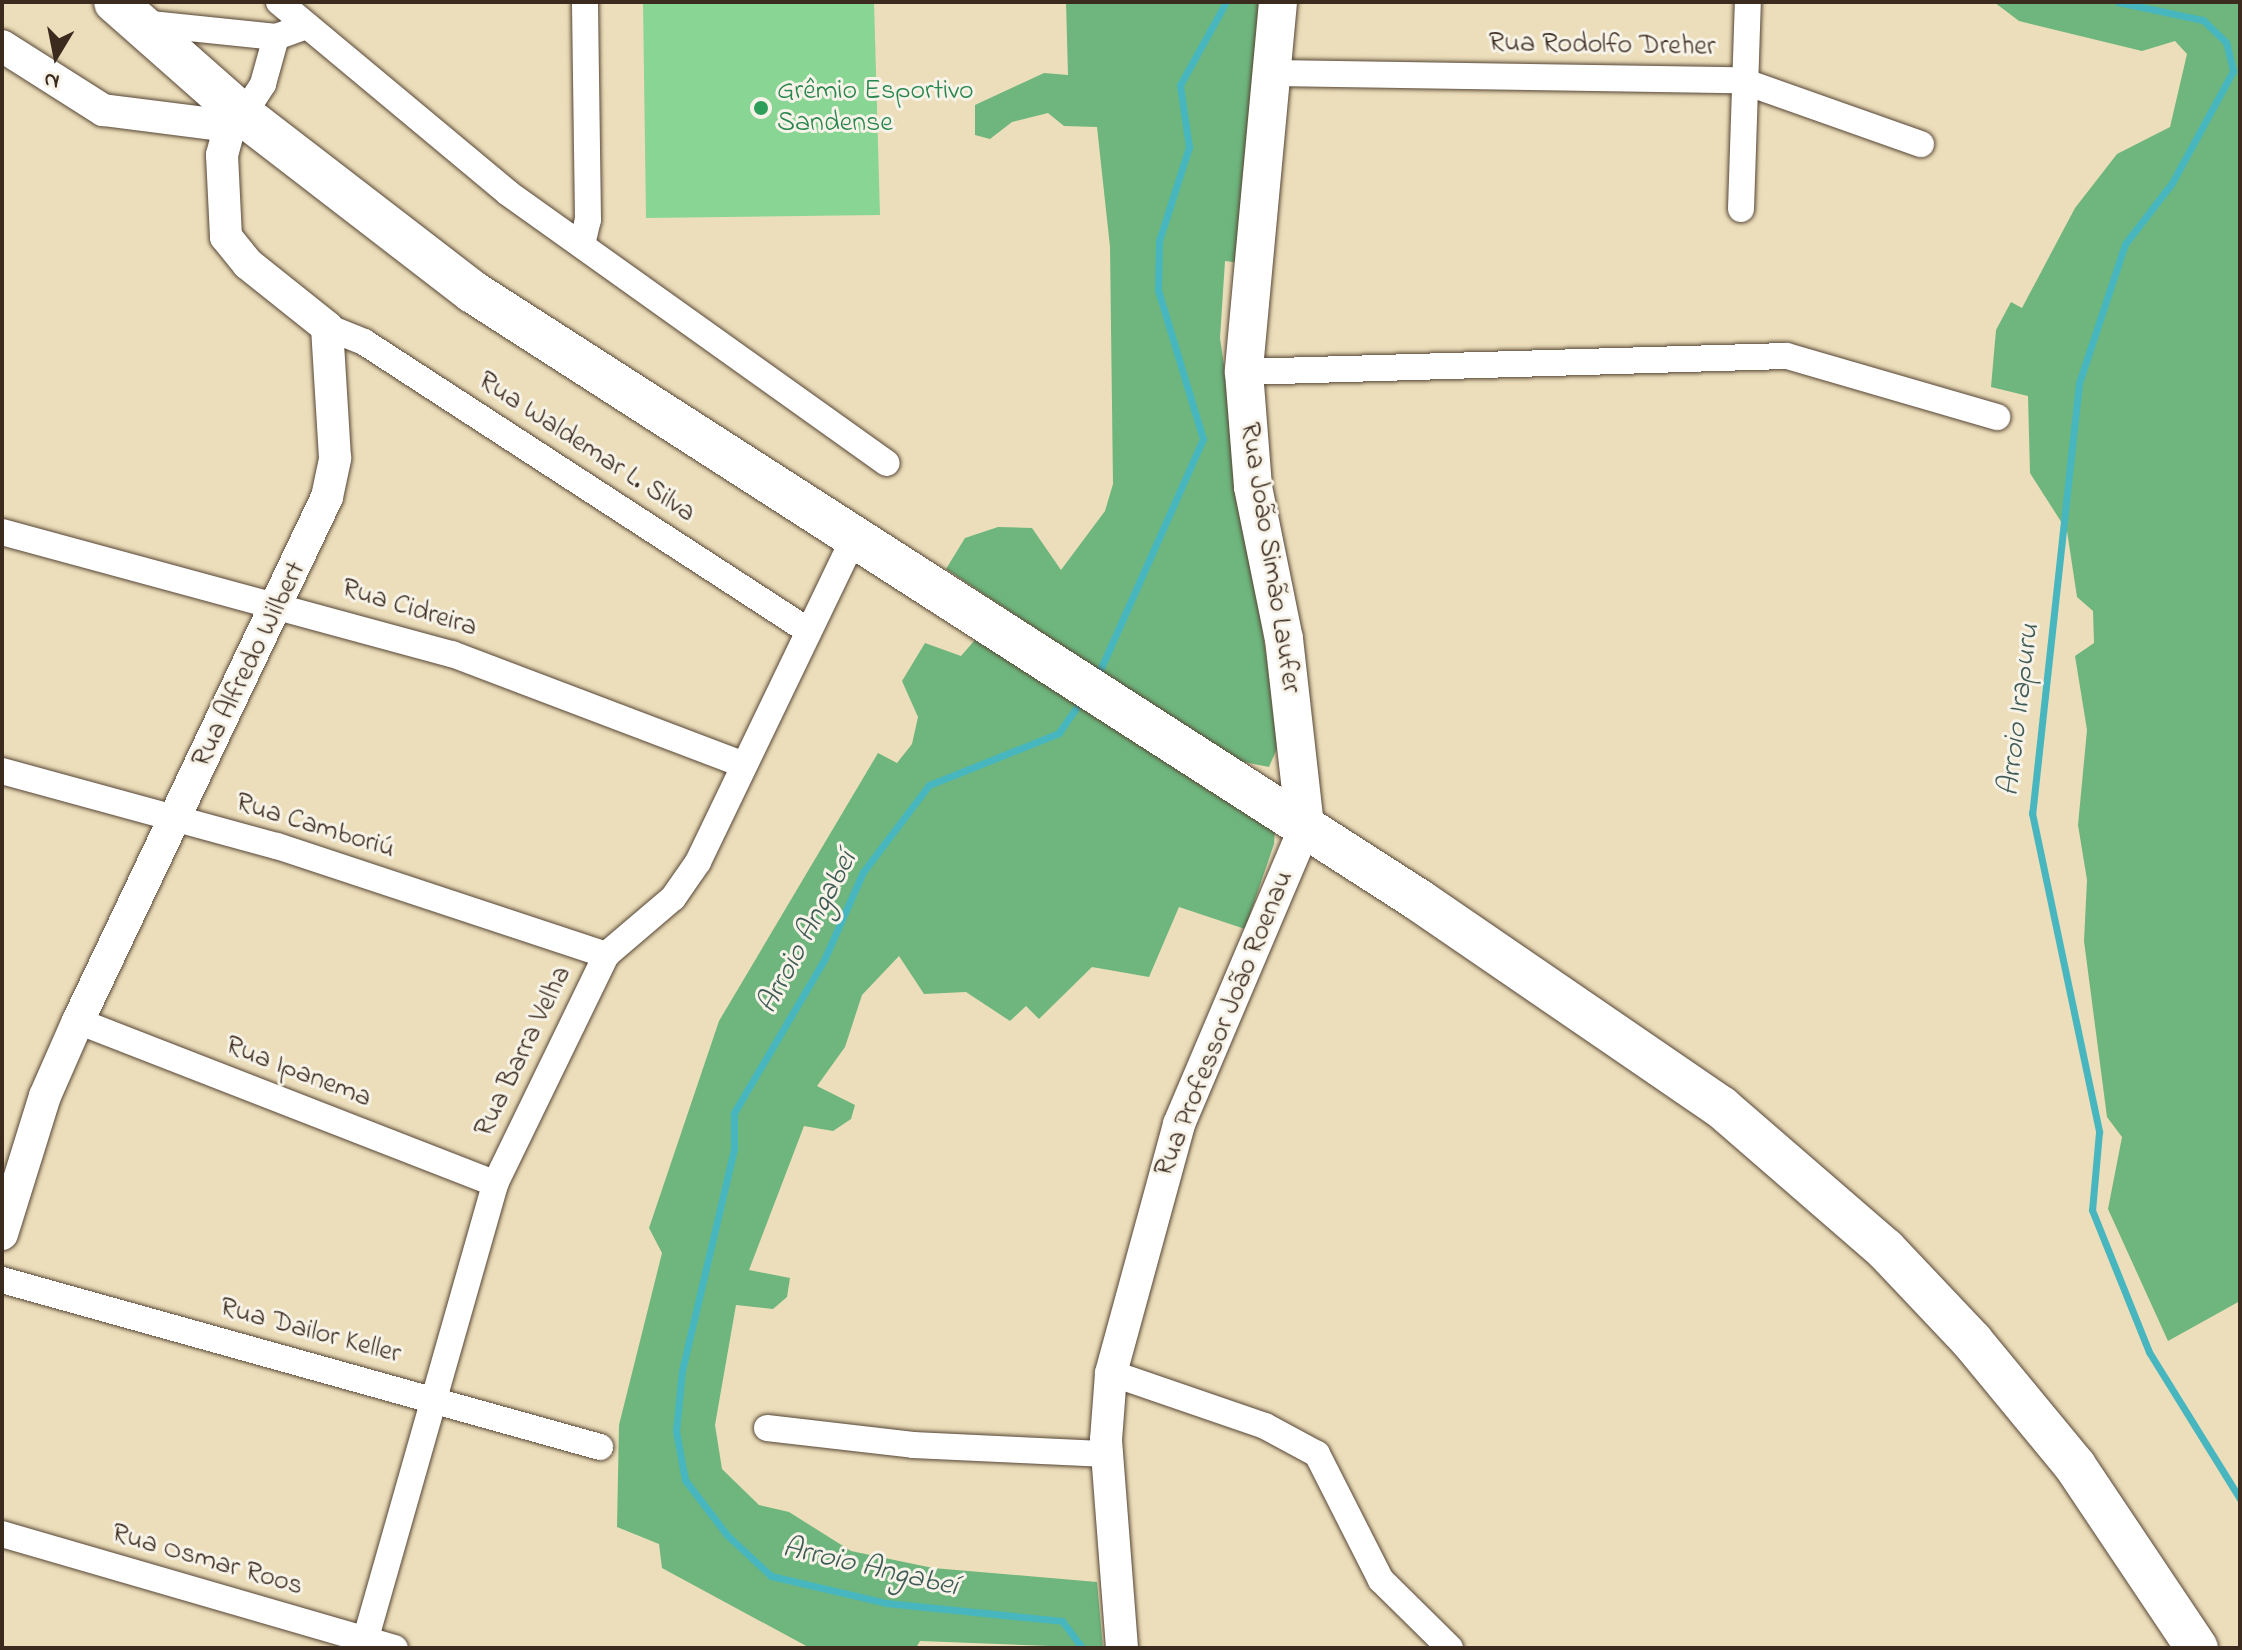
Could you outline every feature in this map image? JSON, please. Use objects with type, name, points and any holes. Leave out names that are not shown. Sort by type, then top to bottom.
[{"type":"main road","name":"Rua João Simão Laufer","points":[[1278,2],[1244,372],[1253,487],[1284,639],[1305,827]]},
{"type":"main road","points":[[126,12],[236,120],[473,292],[1638,1045],[1785,1160],[1885,1249],[2075,1466],[2197,1648]]},
{"type":"street","points":[[279,2],[582,245],[887,463]]},
{"type":"street","points":[[582,245],[588,220],[585,2]]},
{"type":"street","points":[[1741,209],[1740,80],[1748,2]]},
{"type":"street","points":[[126,12],[276,37],[307,26]]},
{"type":"street","points":[[276,37],[267,75],[236,120],[220,171],[229,246],[327,327]]},
{"type":"street","points":[[2,46],[103,110],[236,120]]},
{"type":"street","name":"Rua Rodolfo Dreher","points":[[1271,73],[1740,80],[1921,144]]},
{"type":"street","name":"Rua Alfredo Wilbert","points":[[2,1234],[8,1188],[78,1021],[280,604],[327,497],[335,458],[327,327]]},
{"type":"street","name":"Rua Waldemar L. Silva","points":[[327,327],[364,342],[807,630]]},
{"type":"street","points":[[1244,372],[1787,356],[1997,417]]},
{"type":"street","name":"Rua Cidreira","points":[[2,532],[280,604],[548,686],[742,764]]},
{"type":"street","name":"Rua Barra Velha","points":[[364,1644],[430,1399],[495,1184],[606,955],[673,898],[854,538]]},
{"type":"street","name":"Rua Camboriú","points":[[2,771],[175,818],[606,955]]},
{"type":"street","name":"Rua Professor João Roenau","points":[[1122,1648],[1107,1454],[1111,1373],[1179,1124],[1305,827]]},
{"type":"street","name":"Rua Ipanema","points":[[78,1021],[495,1184]]},
{"type":"street","name":"Rua Dailor Keller","points":[[2,1280],[600,1447]]},
{"type":"street","points":[[1111,1373],[1265,1426],[1317,1454],[1381,1580],[1450,1648]]},
{"type":"street","points":[[767,1428],[913,1445],[1107,1454]]},
{"type":"street","name":"Rua Osmar Roos","points":[[2,1534],[364,1644],[395,1648]]},
{"type":"green space","name":"Grêmio Esportivo Sandense","points":[[643,2],[874,2],[880,215],[646,218]]},
{"type":"green space","points":[[1066,2],[1264,2],[1241,263],[1225,261],[1220,338],[1279,744],[1269,767],[1234,760],[946,569],[965,538],[998,527],[1032,528],[1061,570],[1105,511],[1113,484],[1110,247],[1097,127],[1064,126],[1048,113],[1012,122],[990,139],[975,135],[975,105],[1044,73],[1068,75]]},
{"type":"green space","points":[[1994,2],[2240,2],[2240,1301],[2168,1341],[2108,1209],[2122,1137],[2107,1117],[2084,941],[2087,880],[2078,825],[2087,730],[2075,656],[2094,643],[2093,611],[2077,597],[2067,531],[2030,473],[2028,396],[1991,387],[1996,330],[2011,302],[2022,308],[2075,208],[2117,154],[2170,127],[2187,54],[2175,41],[2142,51],[2019,21]]},
{"type":"green space","points":[[981,633],[1275,827],[1274,844],[1245,929],[1179,907],[1149,977],[1092,967],[1039,1019],[1026,1006],[1010,1021],[966,992],[924,994],[899,956],[862,995],[845,1047],[817,1086],[855,1105],[851,1119],[833,1131],[804,1126],[749,1270],[790,1278],[787,1297],[773,1309],[736,1305],[715,1425],[722,1469],[759,1505],[789,1512],[851,1551],[933,1568],[1097,1582],[1103,1648],[920,1641],[916,1648],[810,1648],[662,1568],[659,1544],[617,1527],[619,1425],[662,1253],[649,1228],[719,1021],[878,753],[897,763],[912,744],[918,717],[902,681],[925,643],[961,656]]},
{"type":"waterway","name":"Arroio Angabeí","points":[[1097,677],[1203,439],[1158,290],[1159,241],[1189,147],[1180,85],[1226,2]]},
{"type":"waterway","name":"Arroio Irapuru","points":[[2118,2],[2203,20],[2226,42],[2233,71],[2172,183],[2125,244],[2079,383],[2032,813],[2099,1132],[2092,1210],[2149,1352],[2240,1499]]},
{"type":"waterway","name":"Arroio Angabeí","points":[[1081,701],[1059,733],[929,785],[863,872],[824,960],[734,1113],[734,1149],[682,1371],[676,1431],[685,1480],[727,1535],[771,1576],[886,1603],[1062,1621],[1082,1648]]},
{"type":"place","name":"Grêmio Esportivo Sandense","points":[[761,108]]}]
